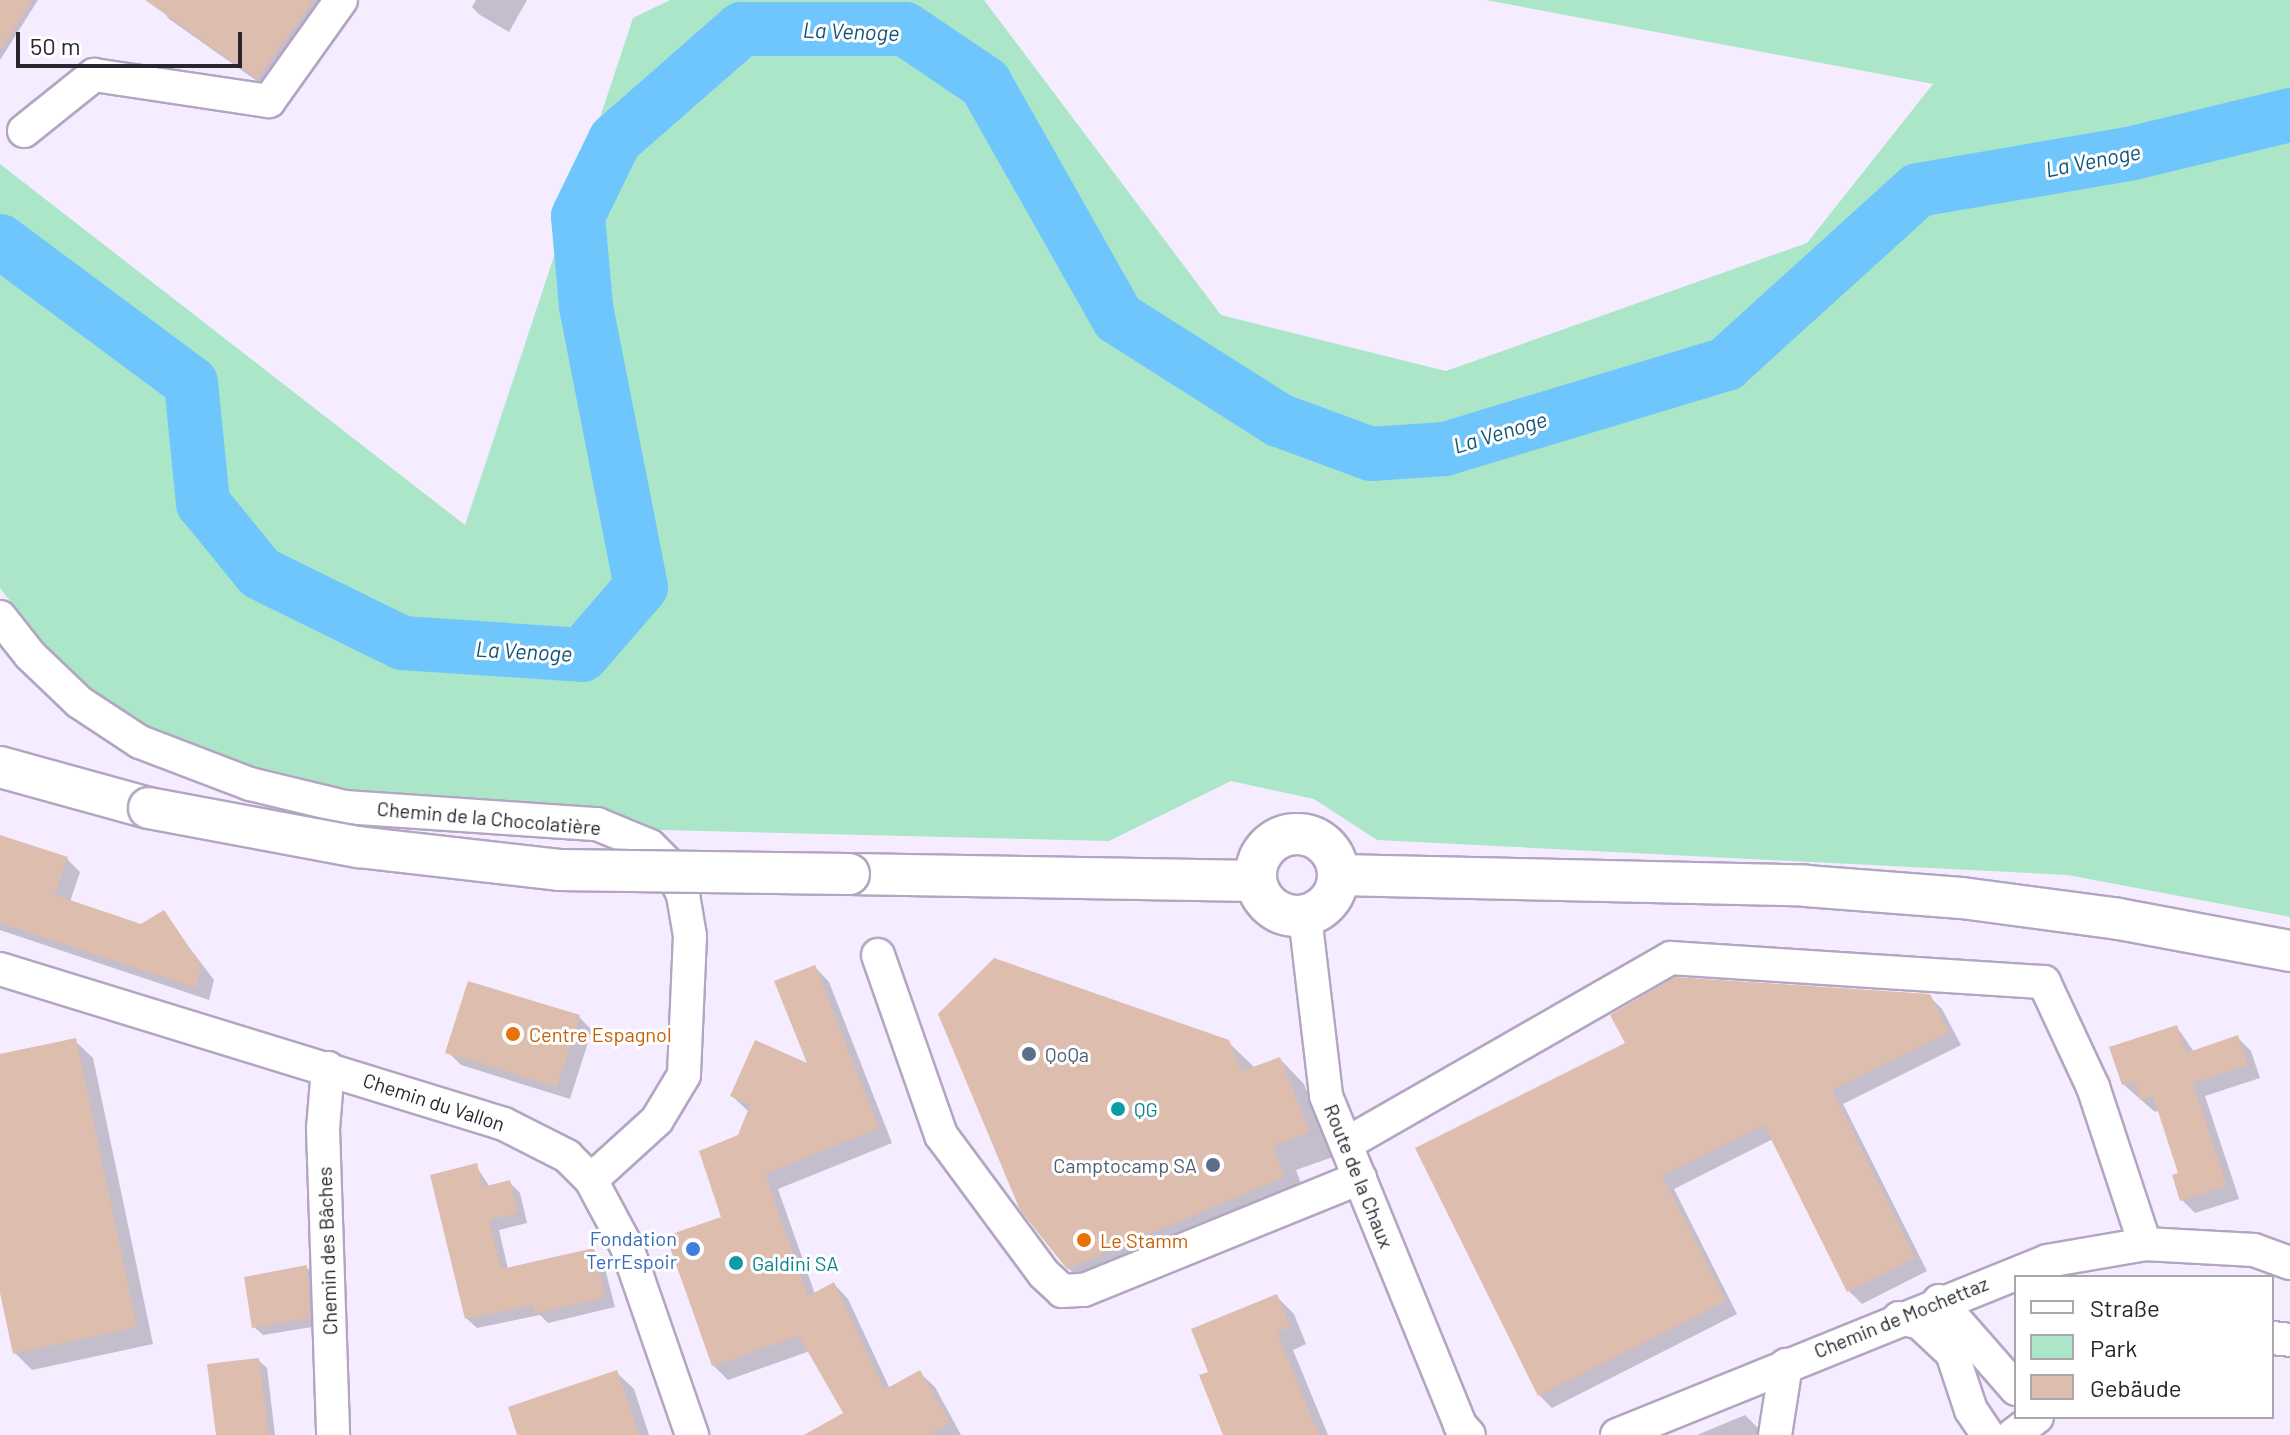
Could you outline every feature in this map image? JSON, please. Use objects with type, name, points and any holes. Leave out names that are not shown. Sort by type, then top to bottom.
[{"type":"main road","points":[[0,767],[149,808],[358,847],[559,870],[1256,881]]},
{"type":"main road","points":[[1295,834],[1321,841],[1336,862],[1339,875],[1329,902],[1305,916],[1291,916],[1268,904],[1256,881],[1262,855],[1270,844],[1295,834]]},
{"type":"main road","points":[[1339,875],[1806,886],[1962,898],[2119,919],[2290,951]]},
{"type":"street","points":[[24,131],[94,75],[269,101],[341,0]]},
{"type":"street","name":"Chemin de la Chocolatière","points":[[0,617],[49,674],[115,726],[140,742],[250,784],[345,807],[597,824],[650,846],[667,863],[683,895],[690,936],[684,1075],[657,1120],[591,1180]]},
{"type":"street","name":"Route de la Chaux","points":[[1305,916],[1326,1096],[1462,1432]]},
{"type":"street","points":[[878,955],[941,1135],[1044,1274],[1062,1291],[1084,1290],[1360,1178]]},
{"type":"street","points":[[1346,1144],[1671,958],[2044,982],[2093,1087],[2145,1244]]},
{"type":"street","name":"Chemin du Vallon","points":[[0,969],[328,1068],[539,1138],[567,1156],[591,1180],[627,1247],[692,1435]]},
{"type":"street","name":"Chemin des Bâches","points":[[328,1068],[323,1129],[333,1435]]},
{"type":"street","name":"Chemin de Mochettaz","points":[[2021,1275],[2047,1261],[2145,1244],[2254,1250],[2290,1263]]},
{"type":"street","name":"Chemin de Mochettaz","points":[[1617,1435],[1939,1301],[2010,1281]]},
{"type":"street","points":[[1939,1301],[2014,1387]]},
{"type":"street","points":[[1899,1318],[1938,1335],[1952,1353],[1978,1427]]},
{"type":"street","points":[[1775,1435],[1786,1365]]},
{"type":"street","points":[[2013,1435],[2034,1419]]},
{"type":"green space","points":[[670,0],[984,0],[1221,315],[1446,371],[1807,243],[1933,84],[1486,0],[2290,0],[2290,917],[2068,875],[1377,840],[1314,799],[1231,781],[1109,841],[418,824],[195,756],[79,690],[0,588],[0,164],[465,525],[633,18]]},
{"type":"building","points":[[0,0],[32,0],[0,51]]},
{"type":"building","points":[[145,0],[314,0],[257,79]]},
{"type":"building","points":[[0,835],[68,857],[55,895],[141,924],[164,910],[201,965],[196,988],[0,923]]},
{"type":"building","name":"QG","points":[[994,958],[1229,1040],[1242,1071],[1280,1057],[1310,1132],[1273,1146],[1285,1177],[1067,1269],[1020,1210],[938,1014]]},
{"type":"building","points":[[815,965],[879,1128],[765,1174],[808,1296],[834,1282],[884,1390],[920,1370],[950,1423],[928,1435],[804,1435],[843,1413],[799,1336],[712,1366],[666,1236],[721,1217],[699,1151],[738,1135],[750,1105],[730,1096],[755,1040],[807,1063],[774,981]]},
{"type":"building","points":[[1675,977],[1930,994],[1949,1032],[1832,1090],[1915,1258],[1847,1292],[1764,1125],[1662,1176],[1726,1301],[1538,1396],[1415,1148],[1625,1043],[1610,1015]]},
{"type":"building","name":"Centre Espagnol","points":[[468,981],[580,1015],[557,1087],[445,1053]]},
{"type":"building","points":[[2177,1025],[2186,1053],[2238,1035],[2248,1065],[2193,1083],[2227,1186],[2180,1201],[2172,1175],[2178,1173],[2153,1096],[2140,1100],[2134,1081],[2122,1085],[2109,1047]]},
{"type":"building","points":[[76,1038],[137,1327],[13,1354],[0,1293],[0,1054]]},
{"type":"building","points":[[477,1163],[483,1187],[510,1180],[518,1213],[489,1220],[501,1269],[594,1248],[605,1297],[535,1314],[533,1305],[465,1319],[430,1175]]},
{"type":"building","points":[[307,1265],[310,1318],[252,1328],[244,1277]]},
{"type":"building","points":[[1277,1294],[1290,1327],[1277,1332],[1319,1435],[1223,1435],[1199,1375],[1208,1372],[1191,1329]]},
{"type":"building","points":[[259,1358],[269,1435],[216,1435],[207,1364]]},
{"type":"building","points":[[617,1370],[639,1435],[517,1435],[508,1407]]},
{"type":"waterway","name":"La Venoge","points":[[0,241],[191,383],[203,503],[260,573],[402,643],[582,655],[641,587],[586,306],[578,216],[615,140],[742,29],[905,29],[985,83],[1118,318],[1279,420],[1371,454],[1445,449],[1726,364],[1918,190],[2129,154],[2290,115]]},
{"type":"place","name":"Centre Espagnol","points":[[513,1034]]},
{"type":"place","name":"QoQa","points":[[1029,1054]]},
{"type":"place","name":"QG","points":[[1118,1109]]},
{"type":"place","name":"Camptocamp SA","points":[[1213,1165]]},
{"type":"place","name":"Le Stamm","points":[[1084,1240]]},
{"type":"place","name":"Fondation TerrEspoir","points":[[693,1249]]},
{"type":"place","name":"Galdini SA","points":[[736,1263]]}]
